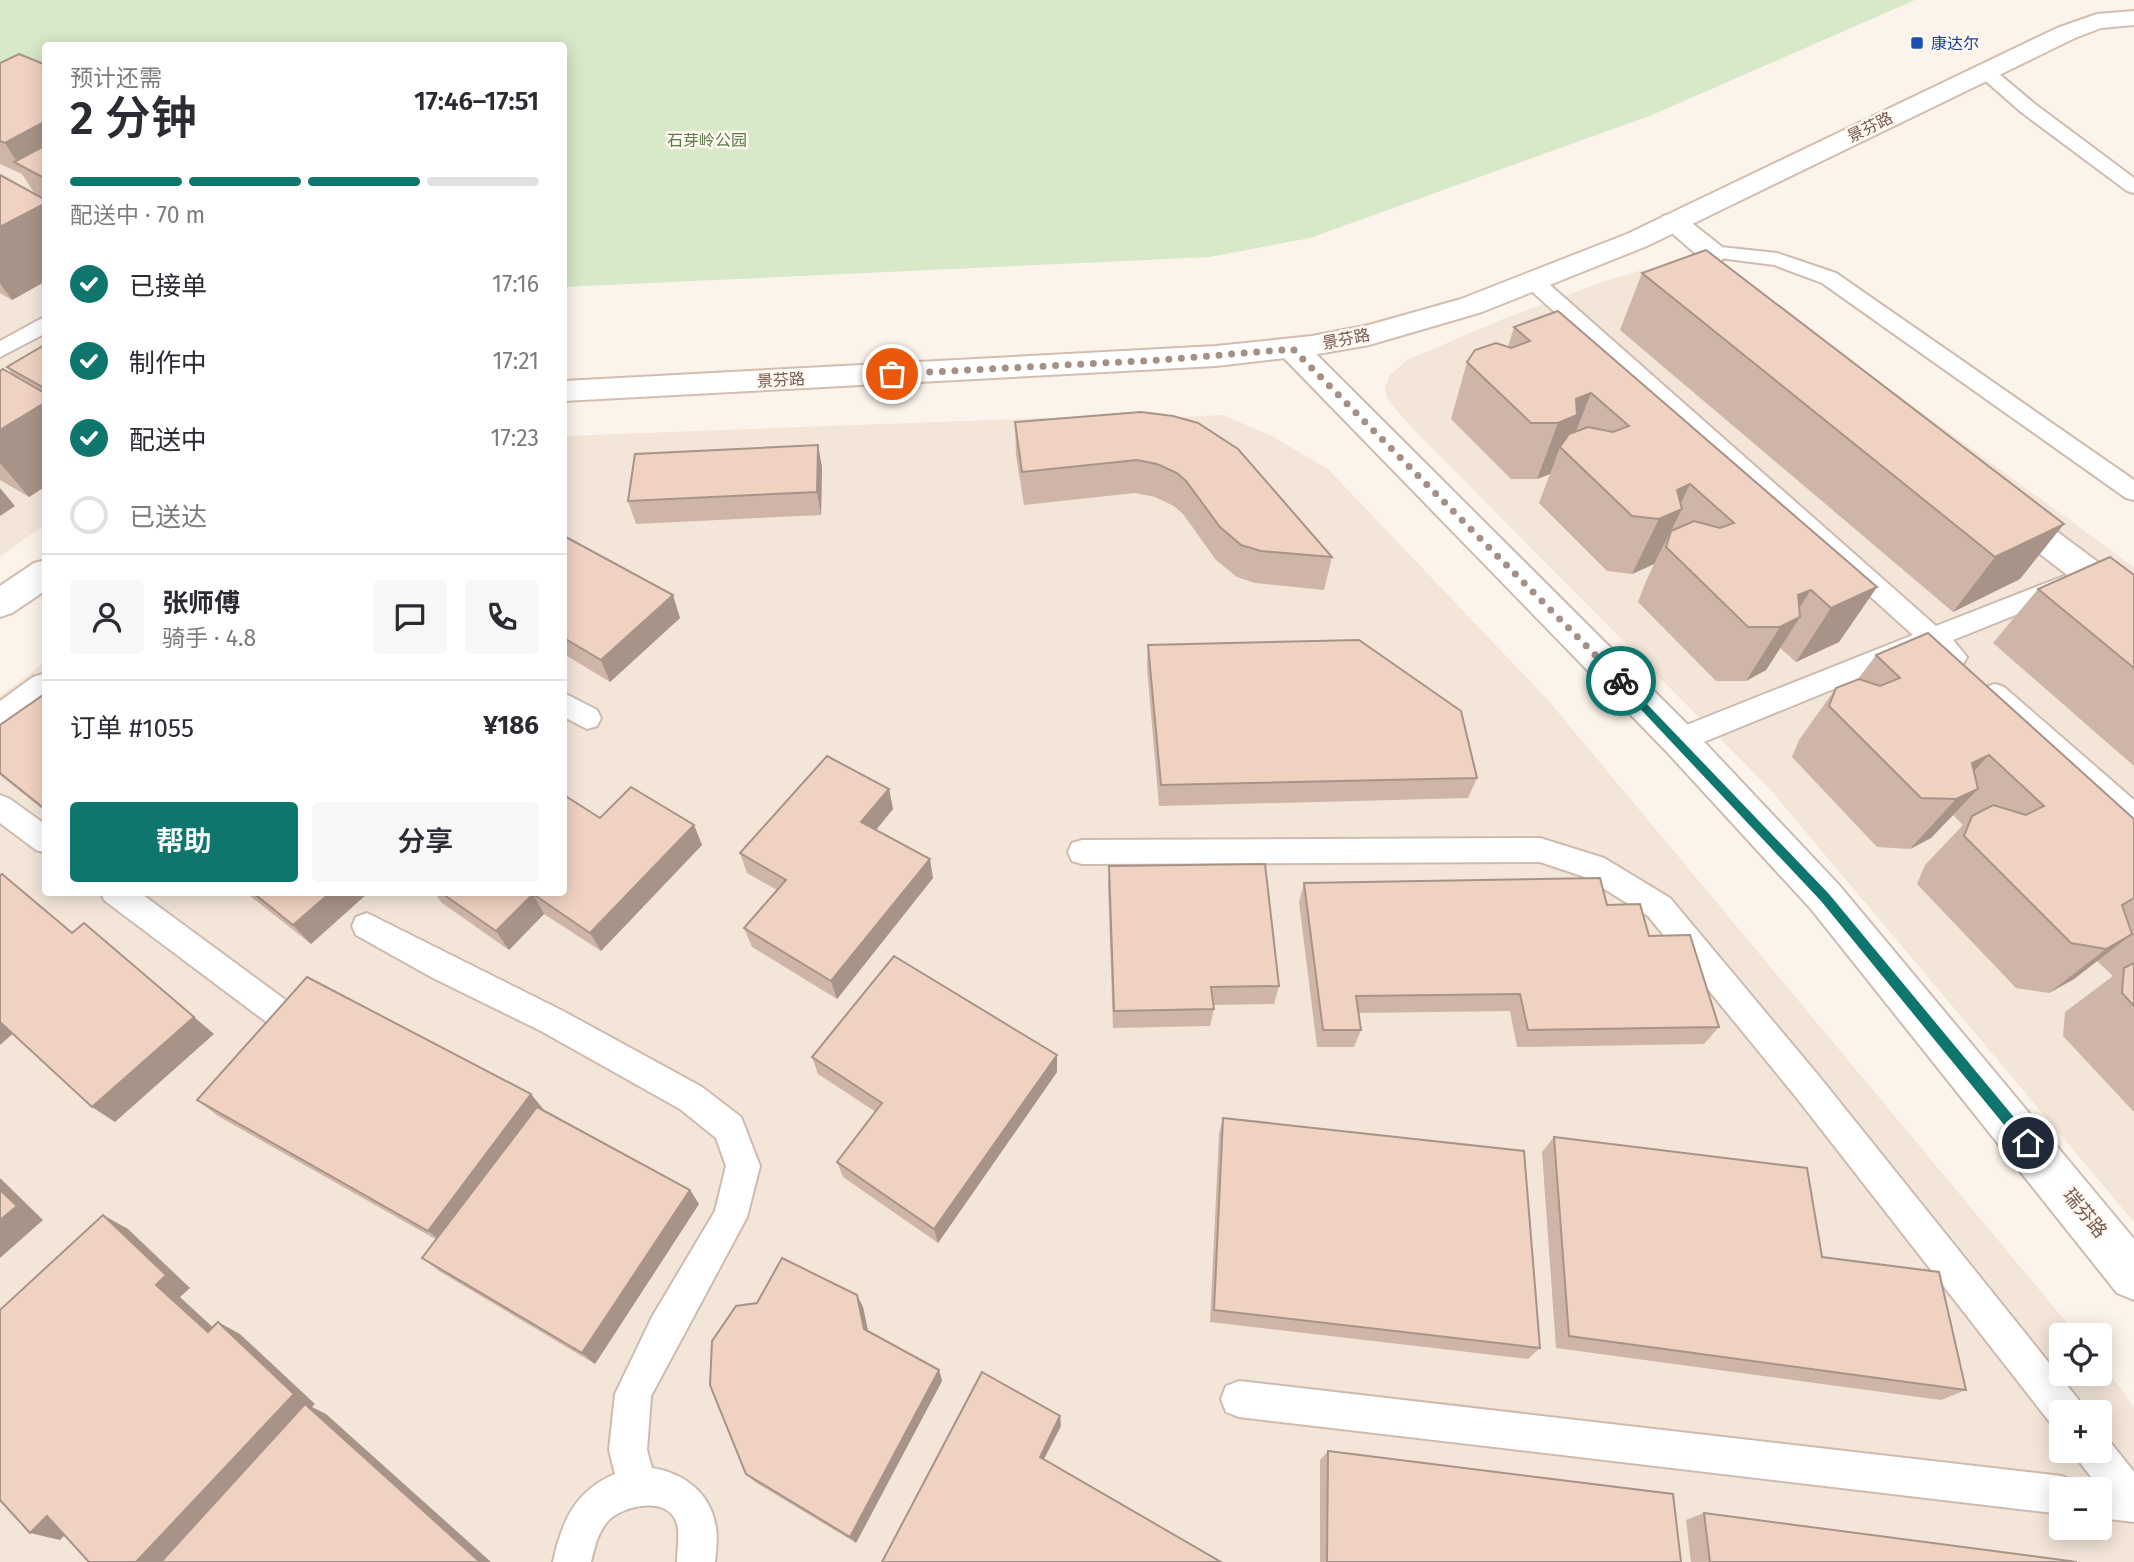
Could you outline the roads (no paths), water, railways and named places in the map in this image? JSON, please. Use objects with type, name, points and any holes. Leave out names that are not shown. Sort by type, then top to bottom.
[{"type":"street","name":"景芬路","points":[[2066,33],[2090,0]]},
{"type":"street","name":"景芬路","points":[[567,391],[1161,360],[1293,349],[1371,335],[1439,317],[1534,282],[1673,222],[2066,33],[2097,21],[2134,19]]},
{"type":"street","points":[[1673,222],[1712,252],[1705,268],[1710,281],[1719,292],[1751,317]]},
{"type":"street","name":"瑞芬路","points":[[1293,349],[1679,740],[1825,898],[2134,1276]]},
{"type":"street","points":[[1980,491],[2134,608]]},
{"type":"street","points":[[0,604],[42,575]]},
{"type":"street","points":[[0,721],[42,690]]},
{"type":"lane","points":[[1986,72],[2028,108],[2134,187]]},
{"type":"lane","points":[[1712,252],[1777,259],[1829,278],[2134,492]]},
{"type":"lane","points":[[1534,282],[2134,817]]},
{"type":"lane","points":[[0,350],[42,325]]},
{"type":"lane","points":[[1679,740],[2089,574]]},
{"type":"lane","points":[[567,706],[587,718]]},
{"type":"lane","points":[[0,807],[42,838]]},
{"type":"lane","points":[[1082,852],[1540,850],[1594,867],[1659,908],[1816,1097],[2055,1400]]},
{"type":"lane","points":[[121,896],[276,1011]]},
{"type":"lane","points":[[368,926],[444,968],[552,1021],[691,1098],[729,1128],[743,1166],[730,1217],[665,1330],[633,1394],[628,1450],[637,1484]]},
{"type":"lane","points":[[1239,1399],[2049,1493]]},
{"type":"lane","points":[[2103,1463],[2134,1503]]},
{"type":"lane","points":[[572,1562],[572,1550],[581,1526],[597,1506],[615,1491],[637,1484],[657,1485],[676,1493],[689,1508],[697,1526],[699,1548],[696,1562]]},
{"type":"lane","points":[[2112,1500],[2134,1503]]},
{"type":"place","name":"康达尔","points":[[1917,43]]},
{"type":"park label","name":"石芽岭公园","points":[[707,140]]}]
